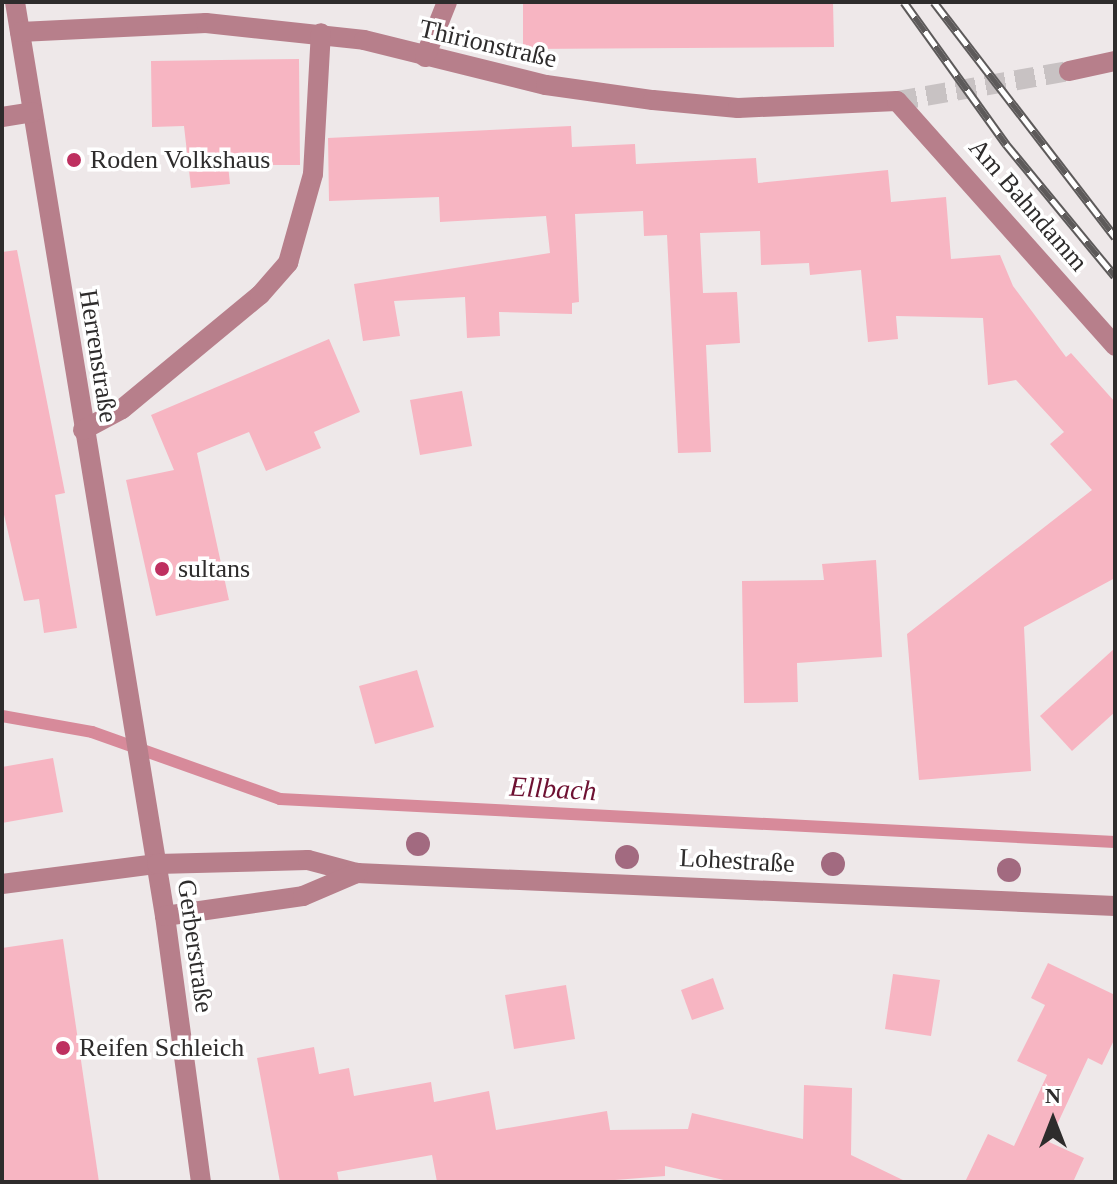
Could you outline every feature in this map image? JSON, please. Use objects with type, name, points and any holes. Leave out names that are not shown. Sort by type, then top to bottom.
[{"type":"street","name":"Herrenstraße","points":[[15,2],[83,430],[134,718]]},
{"type":"street","points":[[425,57],[447,2]]},
{"type":"street","name":"Thirionstraße","points":[[20,32],[206,23],[321,33],[546,85],[738,108],[897,101]]},
{"type":"street","points":[[83,430],[133,399],[260,295],[288,263],[313,174],[321,33]]},
{"type":"street","points":[[1069,71],[1115,61]]},
{"type":"street","name":"Am Bahndamm","points":[[897,101],[1115,346]]},
{"type":"street","points":[[2,117],[33,112]]},
{"type":"street","name":"Gerberstraße","points":[[134,718],[201,1182]]},
{"type":"street","name":"Lohestraße","points":[[2,884],[157,864],[308,860],[357,873],[1115,906]]},
{"type":"street","name":"Lohestraße","points":[[165,916],[303,896],[357,873]]},
{"type":"building","points":[[523,2],[833,2],[834,47],[523,49]]},
{"type":"building","points":[[299,59],[300,165],[228,165],[230,184],[191,188],[184,126],[152,127],[151,61]]},
{"type":"building","points":[[571,126],[572,147],[635,144],[636,164],[756,158],[758,183],[888,170],[891,202],[946,197],[951,259],[1000,255],[1013,286],[1066,357],[1071,353],[1115,402],[1115,578],[1024,627],[1031,771],[919,780],[907,634],[1092,490],[1050,444],[1064,432],[1016,380],[988,385],[983,318],[896,316],[898,339],[868,342],[861,270],[810,275],[809,263],[761,265],[760,231],[700,233],[703,293],[737,292],[740,343],[706,345],[711,452],[678,453],[667,235],[644,236],[643,211],[575,214],[579,302],[572,303],[572,314],[499,312],[500,336],[467,338],[465,297],[394,301],[400,336],[363,341],[354,284],[550,253],[546,216],[440,222],[439,197],[329,201],[328,138]]},
{"type":"building","points":[[17,250],[65,493],[55,495],[77,628],[44,633],[39,599],[24,601],[2,506],[2,252]]},
{"type":"building","points":[[329,339],[360,412],[314,432],[321,448],[266,471],[249,432],[197,453],[229,600],[156,616],[126,480],[174,470],[151,415]]},
{"type":"building","points":[[462,391],[472,446],[420,455],[410,400]]},
{"type":"building","points":[[876,560],[882,657],[797,663],[798,702],[744,703],[742,581],[824,580],[822,564]]},
{"type":"building","points":[[1115,648],[1115,712],[1072,751],[1040,716]]},
{"type":"building","points":[[417,670],[434,727],[375,744],[359,686]]},
{"type":"building","points":[[53,758],[63,812],[2,823],[2,767]]},
{"type":"building","points":[[63,939],[99,1182],[2,1182],[2,948]]},
{"type":"building","points":[[1048,963],[1115,995],[1115,1038],[1102,1065],[1088,1058],[1049,1142],[1084,1158],[1073,1182],[965,1182],[988,1134],[1014,1146],[1047,1075],[1017,1061],[1045,1005],[1031,998]]},
{"type":"building","points":[[893,974],[940,980],[931,1036],[885,1029]]},
{"type":"building","points":[[713,978],[724,1009],[692,1020],[681,990]]},
{"type":"building","points":[[566,985],[575,1039],[514,1049],[505,995]]},
{"type":"building","points":[[314,1047],[319,1074],[349,1068],[354,1096],[431,1082],[434,1102],[489,1091],[496,1130],[607,1111],[610,1130],[688,1129],[692,1113],[803,1139],[804,1085],[852,1088],[851,1155],[907,1182],[732,1182],[665,1166],[665,1176],[590,1182],[437,1182],[432,1155],[337,1172],[339,1182],[280,1182],[257,1058]]},
{"type":"waterway","name":"Ellbach","points":[[2,716],[92,732],[280,799],[1115,842]]},
{"type":"tunnel","points":[[897,101],[1069,71]]},
{"type":"railway","points":[[904,2],[1006,144],[1115,276]]},
{"type":"railway","points":[[934,2],[1115,237]]},
{"type":"place","name":"Roden Volkshaus","points":[[74,160]]},
{"type":"place","name":"sultans","points":[[162,569]]},
{"type":"place","name":"Reifen Schleich","points":[[63,1048]]}]
